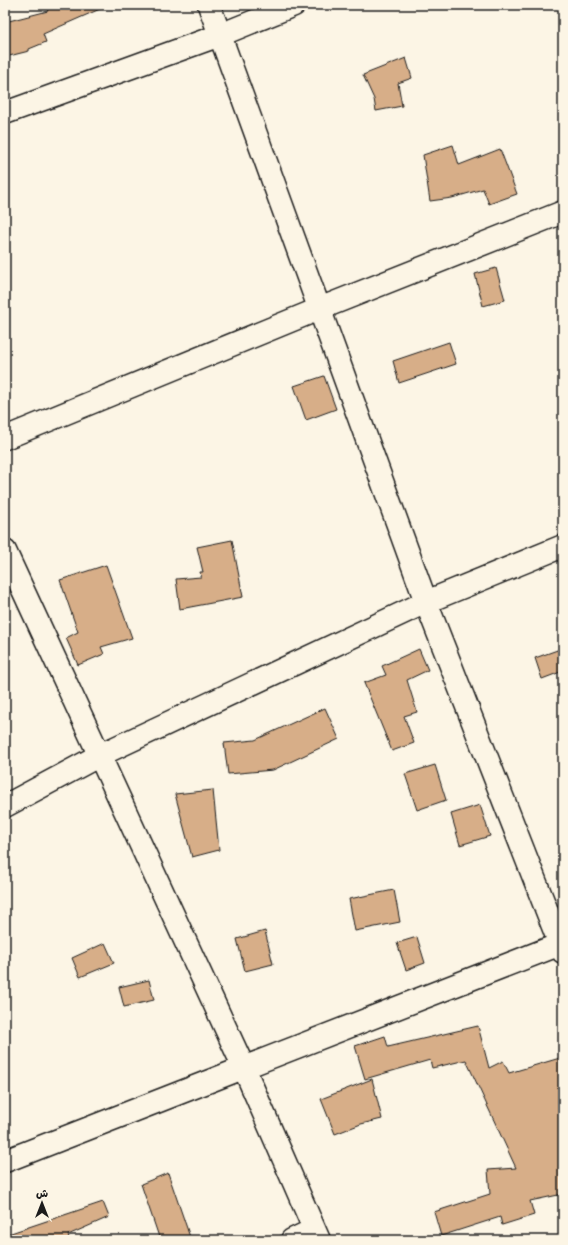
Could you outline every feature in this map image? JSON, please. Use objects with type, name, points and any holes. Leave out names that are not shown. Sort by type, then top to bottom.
[{"type":"street","points":[[5,1161],[562,947],[426,602],[209,5]]},
{"type":"street","points":[[5,113],[220,35],[294,5]]},
{"type":"street","points":[[5,438],[319,309],[563,212]]},
{"type":"street","points":[[5,806],[100,755],[426,602],[563,546]]},
{"type":"street","points":[[5,551],[244,1068],[316,1235],[292,1240]]},
{"type":"building","points":[[45,5],[109,5],[43,34],[46,42],[29,49],[29,51],[5,57],[5,22],[48,11]]},
{"type":"building","points":[[406,58],[412,78],[398,83],[402,106],[376,111],[374,99],[363,75]]},
{"type":"building","points":[[453,145],[459,165],[500,149],[517,194],[489,204],[483,189],[452,198],[430,201],[423,155]]},
{"type":"building","points":[[496,268],[505,300],[483,306],[475,274]]},
{"type":"building","points":[[449,342],[456,364],[399,383],[393,361]]},
{"type":"building","points":[[324,376],[336,409],[306,420],[294,386]]},
{"type":"building","points":[[232,540],[243,597],[180,609],[176,579],[201,577],[200,572],[203,572],[197,547]]},
{"type":"building","points":[[106,565],[132,638],[101,647],[104,654],[78,665],[66,638],[78,632],[60,580]]},
{"type":"building","points":[[563,648],[563,671],[542,679],[535,658]]},
{"type":"building","points":[[419,649],[428,670],[407,680],[417,712],[404,716],[414,743],[392,751],[364,683],[386,675],[382,666]]},
{"type":"building","points":[[325,708],[339,739],[273,770],[228,774],[224,743],[255,740]]},
{"type":"building","points":[[435,765],[446,800],[417,810],[405,774]]},
{"type":"building","points":[[213,790],[219,850],[192,857],[175,794]]},
{"type":"building","points":[[480,805],[490,836],[460,845],[451,814]]},
{"type":"building","points":[[394,890],[400,922],[355,931],[349,899]]},
{"type":"building","points":[[265,931],[273,964],[245,971],[237,939]]},
{"type":"building","points":[[417,937],[425,963],[406,970],[397,943]]},
{"type":"building","points":[[105,943],[114,963],[80,977],[72,958]]},
{"type":"building","points":[[149,980],[154,1000],[124,1007],[119,987]]},
{"type":"building","points":[[478,1026],[489,1068],[503,1061],[509,1073],[560,1058],[563,1069],[563,1194],[530,1201],[534,1215],[502,1225],[500,1217],[441,1236],[434,1212],[490,1194],[488,1170],[516,1168],[466,1060],[432,1068],[430,1060],[365,1079],[355,1046],[385,1036],[388,1047]]},
{"type":"building","points":[[372,1079],[382,1119],[361,1124],[335,1134],[321,1099]]},
{"type":"building","points":[[168,1173],[191,1240],[160,1240],[141,1184]]},
{"type":"building","points":[[103,1202],[109,1217],[68,1235],[70,1240],[5,1240],[5,1235]]}]
